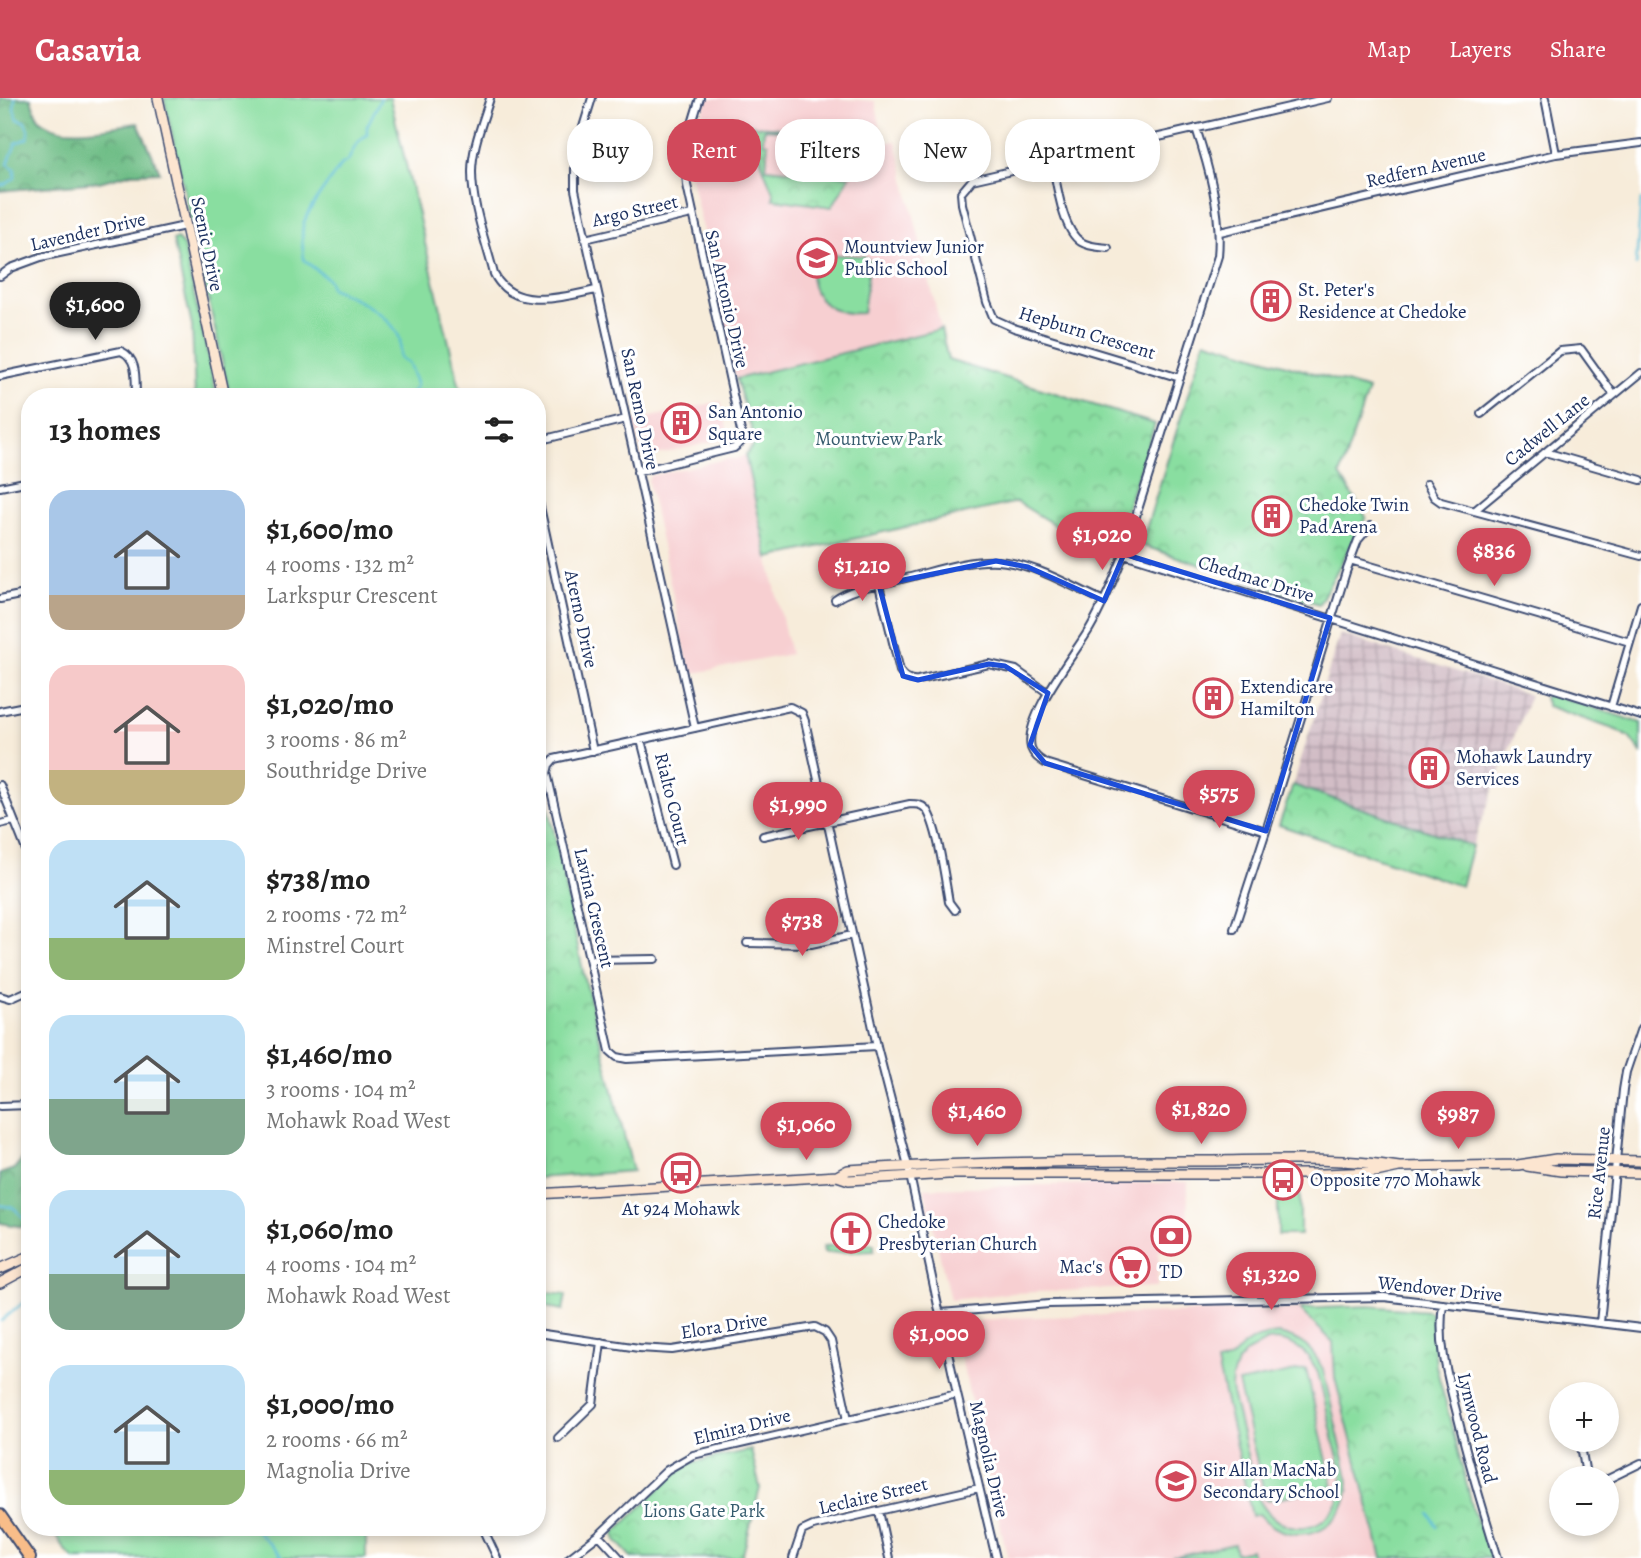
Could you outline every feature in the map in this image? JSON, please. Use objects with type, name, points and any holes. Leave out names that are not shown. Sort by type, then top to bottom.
[{"type":"highway","points":[[0,1515],[30,1558]]},
{"type":"main road","name":"Scenic Drive","points":[[158,98],[221,388]]},
{"type":"main road","points":[[546,1193],[838,1175],[848,1170],[948,1163],[1369,1162],[1399,1167],[1518,1165],[1556,1159],[1641,1160]]},
{"type":"main road","points":[[1147,1174],[1165,1161]]},
{"type":"main road","points":[[1518,1165],[1561,1171],[1641,1173]]},
{"type":"main road","points":[[838,1175],[849,1180],[948,1174],[1323,1174],[1376,1172],[1399,1167]]},
{"type":"main road","points":[[0,1269],[21,1260]]},
{"type":"main road","points":[[0,1283],[21,1272]]},
{"type":"street","points":[[490,98],[477,140],[472,177],[494,274],[499,285],[526,298],[539,300],[554,300],[596,290]]},
{"type":"street","name":"San Remo Drive","points":[[592,98],[575,153],[575,190],[695,728]]},
{"type":"street","name":"San Antonio Drive","points":[[637,472],[734,448],[741,442],[742,436],[692,214],[684,160],[686,143],[700,98]]},
{"type":"street","name":"Hepburn Crescent","points":[[1160,136],[1328,98]]},
{"type":"street","points":[[1545,98],[1556,153]]},
{"type":"street","points":[[1196,128],[1205,156],[1220,232],[1214,276],[1124,554],[1089,629],[1048,692],[1035,720],[1030,745],[1035,756],[1045,763],[1266,831]]},
{"type":"street","name":"Redfern Avenue","points":[[1220,232],[1556,153],[1641,143]]},
{"type":"street","name":"Hepburn Crescent","points":[[1005,172],[972,180],[961,193],[987,302],[994,319],[1014,328],[1180,378]]},
{"type":"street","points":[[1057,182],[1068,228],[1081,242],[1108,248]]},
{"type":"street","name":"Argo Street","points":[[585,239],[692,214]]},
{"type":"street","name":"Lavender Drive","points":[[0,276],[11,268],[41,257],[185,226]]},
{"type":"street","points":[[1481,414],[1560,351],[1570,348],[1581,349],[1614,395]]},
{"type":"street","points":[[0,376],[121,351],[134,363],[135,388]]},
{"type":"street","name":"Cadwell Lane","points":[[1474,511],[1641,373]]},
{"type":"street","points":[[546,439],[626,419]]},
{"type":"street","points":[[1545,452],[1641,480]]},
{"type":"street","points":[[0,487],[21,483]]},
{"type":"street","points":[[1427,484],[1434,497],[1441,502],[1641,556]]},
{"type":"street","points":[[1234,929],[1330,618],[1358,540],[1370,526]]},
{"type":"street","name":"Aterno Drive","points":[[546,534],[593,751]]},
{"type":"street","name":"Chedmac Drive","points":[[1124,554],[1641,716]]},
{"type":"street","points":[[1350,560],[1630,642]]},
{"type":"street","points":[[835,600],[844,593],[973,563],[996,561],[1028,567],[1104,601]]},
{"type":"street","points":[[879,585],[903,677],[912,681],[989,664],[1016,670],[1048,692]]},
{"type":"street","points":[[0,599],[21,595]]},
{"type":"street","points":[[1611,707],[1641,605]]},
{"type":"street","name":"Lavina Crescent","points":[[802,713],[790,706],[554,759],[547,773],[610,1051],[617,1057],[627,1059],[877,1046]]},
{"type":"street","points":[[0,711],[21,707]]},
{"type":"street","name":"Magnolia Drive","points":[[802,713],[806,721],[877,1046],[908,1166],[957,1394],[996,1558]]},
{"type":"street","name":"Rialto Court","points":[[641,740],[673,865]]},
{"type":"street","points":[[0,785],[21,839]]},
{"type":"street","points":[[763,836],[910,804],[921,805],[933,825],[949,902],[955,910]]},
{"type":"street","points":[[0,824],[13,821]]},
{"type":"street","points":[[747,943],[811,944],[852,934]]},
{"type":"street","points":[[590,960],[654,959]]},
{"type":"street","points":[[0,996],[10,999],[21,994]]},
{"type":"street","name":"Rice Avenue","points":[[1600,1323],[1626,1072],[1641,1028]]},
{"type":"street","points":[[0,1106],[21,1105]]},
{"type":"street","name":"Wendover Drive","points":[[941,1313],[1049,1304],[1384,1297],[1641,1328]]},
{"type":"street","name":"Lynwood Road","points":[[1443,1304],[1441,1341],[1447,1378],[1479,1503],[1498,1558]]},
{"type":"street","name":"Elora Drive","points":[[546,1334],[672,1350],[815,1327],[825,1332],[831,1341],[848,1419]]},
{"type":"street","points":[[558,1438],[593,1404],[601,1342]]},
{"type":"street","name":"Elmira Drive","points":[[569,1558],[599,1535],[667,1471],[693,1455],[957,1394]]},
{"type":"street","points":[[1619,1474],[1641,1464]]},
{"type":"street","name":"Leclaire Street","points":[[793,1558],[802,1531],[813,1526],[979,1489]]},
{"type":"street","points":[[879,1511],[888,1558]]},
{"type":"street","points":[[599,1535],[620,1558]]},
{"type":"street","points":[[487,1536],[497,1558]]},
{"type":"highlighted area","points":[[1124,554],[1330,618],[1266,831],[1045,763],[1030,745],[1048,693],[1005,666],[989,664],[918,680],[903,676],[879,585],[996,561],[1028,567],[1104,601]]},
{"type":"shaded area","name":"Mountview Junior Public School","points":[[707,98],[834,98],[875,101],[879,119],[775,119],[775,182],[885,182],[885,143],[896,141],[899,182],[906,182],[941,329],[736,379],[692,182],[761,182],[761,119],[700,119]]},
{"type":"shaded area","name":"San Antonio Square","points":[[721,401],[729,438],[643,458],[634,421]]},
{"type":"shaded area","points":[[745,455],[790,654],[690,674],[648,481],[650,476]]},
{"type":"shaded area","points":[[1340,634],[1530,695],[1472,846],[1293,785]]},
{"type":"shaded area","points":[[1188,1182],[1187,1250],[1159,1251],[1157,1287],[1012,1293],[950,1300],[924,1188]]},
{"type":"shaded area","name":"Sir Allan MacNab Secondary School","points":[[1299,1309],[1333,1342],[1335,1378],[1382,1558],[1008,1558],[954,1328],[957,1323],[1007,1318]]},
{"type":"green space","points":[[0,98],[31,98],[35,112],[41,120],[65,130],[89,130],[138,123],[160,172],[132,173],[99,182],[0,191]]},
{"type":"green space","points":[[164,98],[390,98],[460,388],[228,388]]},
{"type":"green space","points":[[761,126],[775,128],[764,129],[763,142],[768,143],[766,168],[775,169],[775,182],[847,182],[832,207],[773,199],[774,194],[761,159]]},
{"type":"green space","points":[[177,239],[183,245],[215,388],[195,388],[192,326],[173,240]]},
{"type":"green space","points":[[814,254],[864,256],[870,261],[863,313],[837,310],[820,298],[814,290],[812,279]]},
{"type":"green space","name":"Mountview Park","points":[[941,329],[948,360],[1155,424],[1115,543],[1063,530],[1017,502],[768,558],[745,455],[753,446],[753,434],[736,379]]},
{"type":"green space","points":[[1205,340],[1368,390],[1340,475],[1366,517],[1319,604],[1141,545]]},
{"type":"green space","points":[[1547,693],[1641,723],[1641,753],[1629,737],[1616,730],[1547,706],[1544,698]]},
{"type":"green space","points":[[1293,785],[1472,846],[1461,886],[1279,825]]},
{"type":"green space","points":[[546,794],[583,971],[633,1171],[546,1177]]},
{"type":"green space","points":[[21,1160],[21,1226],[0,1223],[0,1174],[14,1169]]},
{"type":"green space","points":[[1278,1194],[1300,1194],[1300,1235],[1278,1235]]},
{"type":"green space","points":[[874,1244],[874,1251],[824,1253],[823,1246]]},
{"type":"green space","points":[[546,1293],[566,1295],[563,1310],[546,1307]]},
{"type":"green space","points":[[1369,1306],[1428,1311],[1432,1315],[1436,1366],[1473,1509],[1491,1558],[1382,1558],[1335,1378],[1333,1342],[1299,1309]]},
{"type":"green space","points":[[1279,1334],[1300,1342],[1311,1351],[1323,1370],[1349,1481],[1340,1513],[1329,1524],[1302,1534],[1272,1526],[1259,1514],[1252,1516],[1217,1363],[1231,1358],[1253,1340]],"holes":[[[1278,1340],[1292,1344],[1302,1351],[1318,1373],[1341,1467],[1342,1488],[1336,1506],[1323,1519],[1307,1527],[1290,1526],[1277,1521],[1257,1496],[1231,1389],[1237,1363],[1246,1353],[1267,1341]]]},
{"type":"green space","points":[[1306,1369],[1333,1487],[1266,1500],[1238,1383]]},
{"type":"green space","name":"Lions Gate Park","points":[[751,1450],[760,1488],[742,1558],[633,1558],[616,1540],[615,1532],[690,1463]]},
{"type":"green space","points":[[56,1536],[366,1536],[366,1558],[74,1558]]},
{"type":"green space","points":[[1234,1544],[1236,1553],[1251,1550],[1253,1558],[1172,1558]]},
{"type":"waterway","points":[[0,185],[5,185],[15,178],[15,169],[8,164],[16,143],[28,138],[25,122],[18,119],[14,110],[15,98]]},
{"type":"waterway","points":[[381,98],[367,126],[367,134],[356,144],[348,161],[342,164],[305,220],[302,235],[304,260],[329,280],[331,288],[371,308],[390,323],[400,340],[400,357],[409,364],[416,388]]},
{"type":"waterway","points":[[1636,265],[1641,200]]},
{"type":"waterway","points":[[0,1205],[14,1208],[21,1215]]},
{"type":"waterway","points":[[1,1321],[21,1304]]},
{"type":"waterway","points":[[1430,1514],[1437,1526]]},
{"type":"waterway","points":[[261,1536],[282,1558]]},
{"type":"place","name":"Mountview Junior Public School","points":[[817,258]]},
{"type":"place","name":"St. Peter's Residence at Chedoke","points":[[1271,301]]},
{"type":"place","name":"San Antonio Square","points":[[681,423]]},
{"type":"place","name":"Chedoke Twin Pad Arena","points":[[1272,516]]},
{"type":"place","name":"Extendicare Hamilton","points":[[1213,698]]},
{"type":"place","name":"Mohawk Laundry Services","points":[[1429,768]]},
{"type":"place","name":"At 924 Mohawk","points":[[681,1173]]},
{"type":"place","name":"Opposite 770 Mohawk","points":[[1283,1180]]},
{"type":"place","name":"Chedoke Presbyterian Church","points":[[851,1233]]},
{"type":"place","name":"TD","points":[[1171,1236]]},
{"type":"place","name":"Mac's","points":[[1130,1267]]},
{"type":"place","name":"Sir Allan MacNab Secondary School","points":[[1176,1481]]}]
